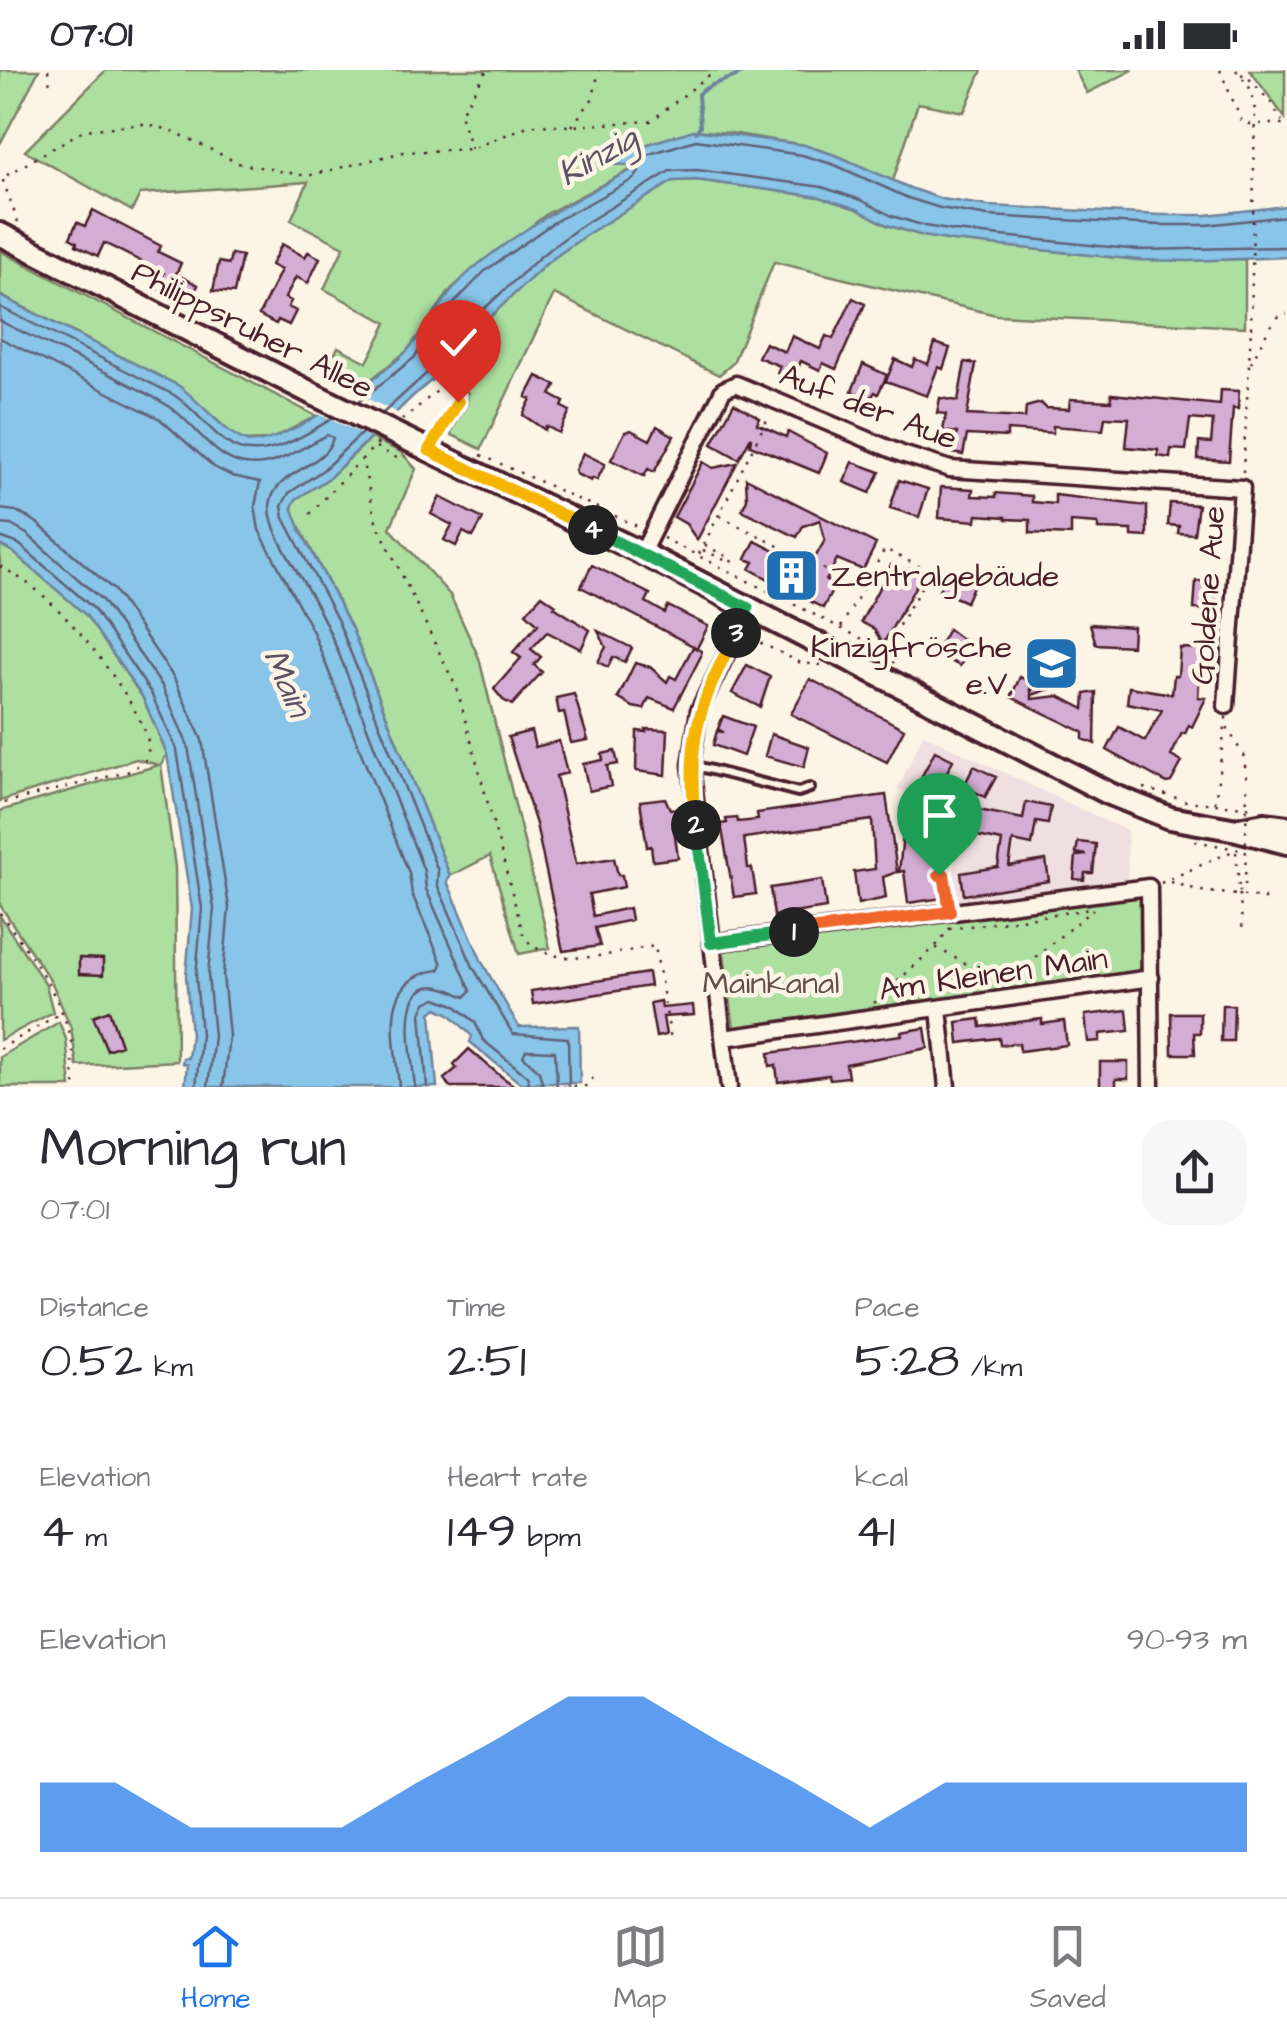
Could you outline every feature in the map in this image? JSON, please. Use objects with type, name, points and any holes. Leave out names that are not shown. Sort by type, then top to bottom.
[{"type":"main road","name":"Philippsruher Allee","points":[[0,234],[416,448],[642,554],[1125,801],[1170,818],[1237,830]]},
{"type":"main road","points":[[1237,830],[1264,824],[1287,827]]},
{"type":"main road","points":[[1237,830],[1287,844]]},
{"type":"street","name":"Auf der Aue","points":[[642,554],[722,390],[736,384],[902,454],[950,469],[1242,488]]},
{"type":"street","name":"Goldene Aue","points":[[1226,706],[1242,488]]},
{"type":"street","points":[[729,1087],[691,765],[700,710],[748,608]]},
{"type":"street","points":[[711,943],[1149,887],[1151,1087]]},
{"type":"street","name":"Am Kleinen Main","points":[[724,1038],[1151,978]]},
{"type":"street","points":[[940,1008],[947,1087]]},
{"type":"lane","points":[[691,765],[798,792],[810,788]]},
{"type":"path","points":[[48,70],[50,86]]},
{"type":"path","points":[[471,149],[460,114],[487,70]]},
{"type":"path","points":[[572,126],[593,98],[599,70]]},
{"type":"path","points":[[27,248],[2,178],[84,130],[143,124],[171,130],[238,162],[307,176],[404,152],[471,149],[530,124],[572,126],[651,120],[716,70]]},
{"type":"path","points":[[1220,70],[1241,120],[1246,124],[1285,124]]},
{"type":"path","points":[[1236,70],[1249,86],[1255,110],[1250,366],[1242,488]]},
{"type":"path","points":[[1241,74],[1246,74],[1261,90],[1285,124]]},
{"type":"path","points":[[1250,366],[1269,328],[1280,315],[1287,314]]},
{"type":"path","points":[[310,514],[374,447],[397,458],[416,448],[457,405],[456,396],[448,390],[437,392],[407,416]]},
{"type":"path","points":[[698,556],[777,400]]},
{"type":"path","points":[[474,452],[698,556],[878,647],[883,656],[900,666]]},
{"type":"path","points":[[362,459],[376,521],[458,689],[524,937],[540,952],[563,958],[655,946],[670,1040]]},
{"type":"path","points":[[719,515],[862,589]]},
{"type":"path","points":[[702,547],[732,559],[731,563],[702,547]]},
{"type":"path","points":[[841,628],[885,548],[930,572],[898,627]]},
{"type":"path","points":[[0,566],[25,580],[70,622],[117,686],[144,728],[150,745],[147,759],[130,771],[0,804]]},
{"type":"path","points":[[1215,804],[1226,706]]},
{"type":"path","points":[[1226,725],[1244,757],[1247,784],[1245,885],[1238,894]]},
{"type":"path","points":[[1133,785],[1186,801],[1267,810]]},
{"type":"path","points":[[928,810],[929,804],[954,808],[948,863],[942,865],[950,912]]},
{"type":"path","points":[[1243,935],[1238,894],[1236,850],[1170,881],[1201,892],[1238,894],[1248,898],[1264,898],[1264,906]]},
{"type":"path","points":[[861,1019],[968,909]]},
{"type":"path","points":[[949,929],[1092,909],[1010,978]]},
{"type":"path","points":[[0,912],[38,966],[70,1037],[76,1087]]},
{"type":"path","points":[[935,947],[977,970],[999,988]]},
{"type":"path","points":[[0,1049],[60,1014]]},
{"type":"path","points":[[553,1087],[587,1086],[596,1072]]},
{"type":"shaded area","points":[[923,734],[1127,831],[1128,878],[959,904],[954,874],[958,796],[897,790]]},
{"type":"green space","points":[[0,70],[39,70],[0,144]]},
{"type":"green space","points":[[106,70],[982,70],[964,112],[918,103],[893,181],[804,145],[730,133],[694,130],[642,146],[603,148],[605,164],[628,165],[630,170],[548,213],[452,288],[407,351],[359,389],[326,372],[338,347],[367,362],[387,323],[324,289],[344,247],[291,220],[308,182],[140,194],[132,211],[25,151]]},
{"type":"green space","points":[[1075,70],[1133,70],[1087,93]]},
{"type":"green space","points":[[1250,70],[1285,70],[1285,118]]},
{"type":"green space","points":[[696,180],[820,197],[857,209],[887,225],[953,241],[1139,260],[1245,259],[1245,327],[996,315],[774,262],[733,363],[719,375],[554,294],[481,449],[450,434],[467,404],[468,393],[453,377],[440,375],[458,359],[491,316],[548,262],[586,235],[673,181]]},
{"type":"green space","points":[[0,251],[316,416],[270,440],[245,441],[179,386],[0,295]]},
{"type":"green space","points":[[371,438],[401,452],[416,469],[390,528],[450,595],[479,658],[550,948],[519,954],[490,856],[450,876],[352,629],[294,516],[292,507],[296,499],[329,478]]},
{"type":"green space","points":[[0,545],[86,615],[143,698],[167,754],[161,765],[175,867],[177,1061],[77,1066],[71,1028],[52,983],[0,905],[0,811],[159,765],[136,759],[0,801]]},
{"type":"green space","name":"Mainkanal","points":[[1132,892],[1142,898],[1139,971],[734,1029],[723,946]]},
{"type":"green space","points":[[0,916],[46,985],[53,1012],[0,1040]]},
{"type":"green space","points":[[59,1022],[66,1039],[71,1087],[0,1087],[0,1057]]},
{"type":"water","name":"Main","points":[[694,130],[804,145],[942,199],[989,206],[1206,215],[1287,206],[1287,257],[1139,260],[953,241],[887,225],[857,209],[820,197],[696,180],[673,181],[548,262],[491,316],[457,359],[329,478],[296,499],[292,507],[352,629],[450,876],[447,881],[482,962],[519,1027],[579,1026],[580,1083],[520,1083],[470,1042],[472,1036],[450,1014],[437,1008],[431,1013],[437,1087],[185,1087],[187,1064],[182,1063],[183,1058],[188,1058],[191,1035],[186,976],[192,909],[167,754],[143,698],[86,615],[0,545],[0,296],[179,386],[241,439],[265,440],[332,407],[395,362],[468,273],[497,250],[552,213],[630,171],[628,165],[604,164],[602,148],[642,146]]},
{"type":"pier","points":[[349,390],[402,415],[376,440],[313,412]]},
{"type":"building","points":[[93,210],[161,246],[158,252],[181,263],[176,274],[198,285],[189,304],[157,289],[164,273],[104,243],[98,256],[76,245],[70,238],[77,222],[85,226]]},
{"type":"building","points":[[282,244],[305,257],[308,252],[320,258],[308,283],[296,277],[285,298],[291,301],[288,307],[296,311],[289,325],[278,320],[276,324],[259,315],[281,270],[271,265]]},
{"type":"building","points":[[231,254],[242,256],[234,293],[213,291],[219,262],[229,264]]},
{"type":"building","points":[[853,298],[865,304],[836,369],[823,363],[820,370],[801,361],[793,380],[777,373],[780,366],[758,357],[765,343],[785,352],[792,336],[820,349],[826,336],[833,339]]},
{"type":"building","points":[[935,343],[950,348],[927,396],[886,381],[895,359],[912,367],[915,359],[928,364]]},
{"type":"building","points":[[965,362],[976,364],[967,415],[1025,418],[1026,407],[1041,403],[1046,408],[1069,409],[1070,399],[1111,401],[1111,394],[1220,405],[1221,390],[1239,391],[1238,409],[1233,408],[1229,461],[1198,459],[1199,442],[1211,443],[1213,421],[1190,419],[1186,450],[1171,449],[1170,458],[1158,456],[1158,450],[1126,447],[1129,418],[1105,417],[1103,430],[1053,426],[1053,433],[1007,430],[1007,437],[967,435],[963,455],[953,453],[957,433],[943,431],[946,414],[937,413],[940,398],[958,401]]},
{"type":"building","points":[[863,364],[887,375],[878,394],[875,392],[867,403],[852,391]]},
{"type":"building","points":[[537,376],[556,385],[551,395],[564,402],[562,407],[570,411],[559,433],[546,426],[545,430],[523,415],[531,399],[526,397]]},
{"type":"building","points":[[734,403],[760,418],[757,424],[786,437],[788,432],[827,453],[819,473],[750,445],[751,437],[739,459],[712,444]]},
{"type":"building","points":[[657,426],[674,436],[654,472],[648,469],[644,476],[611,460],[625,432],[631,430],[650,440]]},
{"type":"building","points":[[583,453],[605,464],[597,480],[576,474]]},
{"type":"building","points":[[703,462],[713,468],[737,463],[697,540],[686,524],[674,517]]},
{"type":"building","points":[[853,462],[880,472],[870,493],[844,482]]},
{"type":"building","points":[[746,478],[876,544],[863,570],[837,559],[826,581],[835,585],[823,608],[750,569],[754,562],[746,559],[755,541],[809,568],[825,540],[820,520],[803,526],[797,537],[742,510],[747,499]]},
{"type":"building","points":[[899,480],[928,489],[919,517],[890,508]]},
{"type":"building","points":[[941,487],[973,489],[972,496],[1032,496],[1032,502],[1055,504],[1055,495],[1147,506],[1147,537],[1132,536],[1132,530],[1098,529],[1098,524],[1071,522],[1071,535],[1030,533],[1030,520],[977,515],[976,521],[939,518]]},
{"type":"building","points":[[440,497],[483,519],[473,537],[463,532],[456,546],[444,540],[452,525],[431,514]]},
{"type":"building","points":[[1170,503],[1198,505],[1194,534],[1178,533],[1179,526],[1168,525]]},
{"type":"building","points":[[592,565],[650,594],[646,602],[665,613],[668,606],[708,626],[697,648],[581,587]]},
{"type":"building","points":[[891,565],[923,573],[883,644],[874,629],[861,622]]},
{"type":"building","points":[[944,569],[974,584],[966,602],[939,590],[941,585],[932,581]]},
{"type":"building","points":[[1196,581],[1217,582],[1215,610],[1194,609]]},
{"type":"building","points":[[542,595],[590,630],[581,649],[547,632],[531,649],[541,657],[534,665],[542,672],[512,705],[494,689],[521,658],[513,652],[538,624],[526,613]]},
{"type":"building","points":[[1090,624],[1133,627],[1132,646],[1096,644]]},
{"type":"building","points":[[948,629],[971,646],[960,666],[935,653]]},
{"type":"building","points":[[598,631],[632,648],[625,662],[613,657],[608,667],[598,662],[606,647]]},
{"type":"building","points":[[693,647],[701,651],[701,656],[674,708],[649,698],[644,709],[618,698],[635,663],[650,667],[667,682],[670,676],[676,679]]},
{"type":"building","points":[[1180,648],[1202,649],[1198,697],[1206,698],[1171,756],[1182,762],[1167,783],[1107,750],[1119,727],[1145,741],[1162,710],[1127,703],[1129,687],[1172,694]]},
{"type":"building","points":[[1053,649],[1069,658],[1053,688],[1032,695],[1032,699],[1059,696],[1084,709],[1085,694],[1096,692],[1095,744],[1083,739],[1083,732],[1011,697],[1020,677],[1030,682],[1031,692]]},
{"type":"building","points":[[747,665],[770,677],[760,707],[732,693]]},
{"type":"building","points":[[810,679],[904,729],[887,762],[791,714]]},
{"type":"building","points":[[574,694],[588,740],[571,743],[564,712],[559,713],[556,698]]},
{"type":"building","points":[[723,716],[753,727],[743,756],[713,745],[717,731],[723,732],[718,729]]},
{"type":"building","points":[[668,730],[666,775],[636,771],[637,731]]},
{"type":"building","points":[[531,731],[535,747],[559,741],[567,773],[556,776],[576,864],[614,858],[618,875],[622,875],[624,887],[589,894],[593,916],[629,908],[631,920],[595,928],[600,946],[563,951],[536,824],[508,737]]},
{"type":"building","points":[[771,734],[809,747],[804,767],[765,756]]},
{"type":"building","points":[[615,751],[618,764],[607,766],[611,786],[589,791],[583,764],[603,760],[602,754]]},
{"type":"building","points":[[935,751],[953,760],[940,785],[922,776]]},
{"type":"building","points":[[974,766],[996,777],[985,797],[964,786]]},
{"type":"building","points":[[886,795],[897,872],[883,877],[886,898],[858,904],[854,872],[875,869],[872,820],[744,838],[756,894],[734,897],[721,824],[727,823],[726,819],[758,820],[757,813]]},
{"type":"building","points":[[665,798],[670,809],[680,808],[681,819],[673,820],[678,858],[653,861],[640,801]]},
{"type":"building","points":[[1026,802],[1051,807],[1048,824],[1036,822],[1032,845],[1013,841],[1009,866],[1046,860],[1049,881],[964,895],[961,873],[998,867],[1002,841],[948,830],[947,838],[934,841],[943,898],[908,903],[904,871],[899,872],[906,807],[950,813],[976,822],[979,810],[1023,819]]},
{"type":"building","points":[[1078,842],[1096,844],[1093,873],[1085,873],[1084,880],[1074,879],[1076,856],[1087,855],[1076,853]]},
{"type":"building","points":[[822,880],[826,908],[774,916],[770,888]]},
{"type":"building","points":[[79,958],[103,959],[103,975],[79,974]]},
{"type":"building","points":[[648,973],[650,986],[533,1004],[531,991]]},
{"type":"building","points":[[660,1001],[662,1008],[693,1005],[694,1015],[663,1017],[666,1035],[656,1037],[650,1003]]},
{"type":"building","points":[[1222,1005],[1234,1005],[1233,1041],[1221,1041]]},
{"type":"building","points":[[109,1010],[121,1045],[107,1050],[93,1016]]},
{"type":"building","points":[[1127,1010],[1129,1031],[1100,1034],[1100,1041],[1088,1042],[1085,1015]]},
{"type":"building","points":[[1171,1013],[1200,1013],[1200,1033],[1194,1033],[1195,1054],[1172,1054]]},
{"type":"building","points":[[980,1019],[981,1027],[1042,1019],[1042,1024],[1064,1021],[1067,1045],[1020,1051],[1019,1043],[1000,1045],[999,1038],[959,1043],[957,1022]]},
{"type":"building","points":[[925,1028],[928,1048],[846,1064],[848,1077],[830,1079],[829,1075],[778,1082],[776,1065],[770,1066],[769,1053],[902,1035],[901,1032]]},
{"type":"building","points":[[469,1049],[516,1087],[450,1087],[444,1079]]},
{"type":"building","points":[[1100,1062],[1128,1062],[1128,1079],[1116,1079],[1116,1087],[1100,1087]]},
{"type":"waterway","points":[[696,132],[700,126],[698,94],[747,70]]},
{"type":"place","name":"Zentralgebäude","points":[[792,575]]},
{"type":"place","name":"Kinzigfrösche e.V.","points":[[1051,664]]},
{"type":"route","points":[[458,402],[429,450],[748,608],[704,698],[694,734],[691,785],[711,943],[950,912],[944,874],[939,875]]},
{"type":"water label","name":"Kinzig","points":[[597,155]]}]
